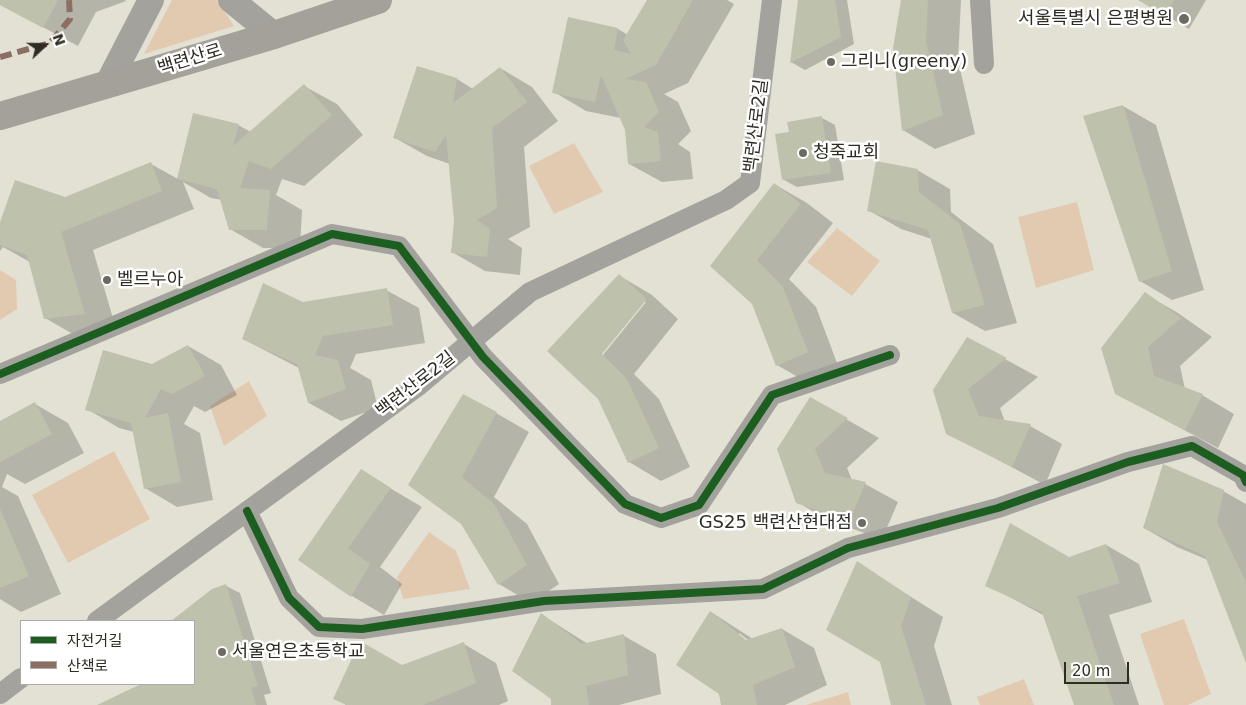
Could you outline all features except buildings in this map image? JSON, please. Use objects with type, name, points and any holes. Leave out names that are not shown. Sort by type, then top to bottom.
[{"type":"main road","name":"백련산로","points":[[0,116],[274,34],[378,0]]},
{"type":"street","points":[[106,85],[151,0]]},
{"type":"street","points":[[231,0],[274,34]]},
{"type":"street","name":"백련산로2길","points":[[98,620],[417,386],[530,292],[726,200],[750,183],[772,0]]},
{"type":"street","points":[[980,0],[984,64]]},
{"type":"street","points":[[0,374],[332,234],[399,246],[483,358],[625,504],[661,518],[699,505],[772,395],[890,355]]},
{"type":"street","points":[[246,511],[289,598],[319,627],[362,630],[544,601],[763,589],[848,548],[998,508],[1128,462],[1192,446],[1244,475],[1246,482]]},
{"type":"street","points":[[0,694],[20,679]]},
{"type":"shaded area","points":[[172,0],[217,0],[234,26],[144,54]]},
{"type":"shaded area","points":[[574,143],[603,192],[554,214],[529,166]]},
{"type":"shaded area","points":[[1077,202],[1094,270],[1036,288],[1018,217]]},
{"type":"shaded area","points":[[837,228],[880,261],[852,296],[807,262]]},
{"type":"shaded area","points":[[0,270],[16,280],[17,309],[0,320]]},
{"type":"shaded area","points":[[249,381],[267,416],[224,446],[210,406]]},
{"type":"shaded area","points":[[114,451],[150,519],[68,563],[32,495]]},
{"type":"shaded area","points":[[429,532],[456,551],[470,589],[403,599],[397,577]]},
{"type":"shaded area","points":[[1184,619],[1211,694],[1188,705],[1164,705],[1140,634]]},
{"type":"shaded area","points":[[1024,679],[1034,705],[980,705],[977,697]]},
{"type":"shaded area","points":[[848,692],[851,705],[806,705]]},
{"type":"marked path","points":[[0,57],[50,43],[70,19],[69,0]]},
{"type":"cycle path","points":[[0,374],[332,234],[399,246],[483,357],[625,504],[661,518],[699,505],[772,395],[890,355]]},
{"type":"cycle path","points":[[247,511],[289,598],[319,627],[362,629],[544,601],[763,589],[848,548],[998,508],[1128,462],[1192,446],[1243,475],[1246,482]]},
{"type":"place","name":"서울특별시 은평병원","points":[[1184,19]]},
{"type":"place","name":"그리니(greeny)","points":[[831,62]]},
{"type":"place","name":"청죽교회","points":[[803,153]]},
{"type":"place","name":"벨르누아","points":[[107,280]]},
{"type":"place","name":"GS25 백련산현대점","points":[[862,523]]},
{"type":"place","name":"서울연은초등학교","points":[[222,652]]}]
